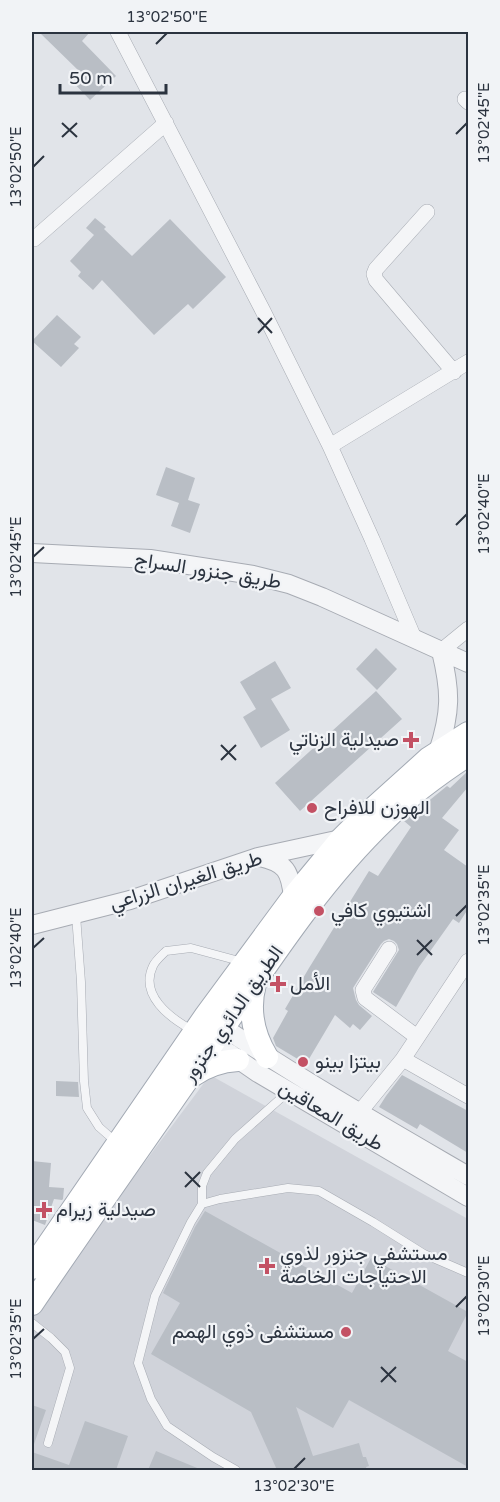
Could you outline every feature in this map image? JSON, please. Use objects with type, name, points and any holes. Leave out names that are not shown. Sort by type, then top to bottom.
[{"type":"main road","name":"الطريق الدائري جنزور","points":[[32,1268],[117,1143],[209,1029],[251,970],[293,897],[341,839],[404,779],[438,752],[468,733]]},
{"type":"main road","name":"الطريق الدائري جنزور","points":[[251,970],[385,819],[420,788],[468,755]]},
{"type":"main road","points":[[251,970],[252,1018],[260,1045],[267,1057]]},
{"type":"main road","name":"الطريق الدائري جنزور","points":[[32,1304],[186,1081],[209,1029]]},
{"type":"main road","points":[[186,1081],[210,1066],[238,1060]]},
{"type":"street","points":[[118,32],[330,446],[414,638]]},
{"type":"street","points":[[34,239],[166,123]]},
{"type":"street","points":[[428,212],[376,268],[374,274],[376,280],[454,372]]},
{"type":"street","points":[[330,446],[468,362]]},
{"type":"street","name":"طريق جنزور السراج","points":[[32,553],[150,559],[253,575],[289,584],[468,663]]},
{"type":"street","points":[[438,752],[446,727],[449,702],[447,676],[441,651],[468,629]]},
{"type":"street","name":"طريق الغيران الزراعي","points":[[32,925],[130,900],[258,857],[341,839]]},
{"type":"street","points":[[258,857],[273,860],[283,866],[292,882],[293,897]]},
{"type":"street","points":[[389,949],[363,990],[365,998],[417,1037]]},
{"type":"street","points":[[359,1113],[403,1059],[468,961]]},
{"type":"street","name":"طريق المعاقين","points":[[209,1029],[267,1057],[468,1176]]},
{"type":"street","name":"طريق المعاقين","points":[[209,1029],[238,1060],[468,1197]]},
{"type":"street","points":[[403,1059],[468,1096]]},
{"type":"lane","points":[[76,915],[87,1108],[99,1127],[117,1143]]},
{"type":"lane","points":[[209,1029],[177,1021],[156,1001],[149,985],[153,965],[166,951],[191,948],[251,970]]},
{"type":"lane","points":[[236,1470],[167,1426],[151,1399],[138,1363],[154,1296],[202,1204],[202,1186],[207,1173],[235,1139],[289,1091]]},
{"type":"lane","points":[[202,1204],[288,1188],[320,1191],[424,1254],[468,1273]]},
{"type":"lane","points":[[32,1323],[65,1352],[70,1368],[48,1443]]},
{"type":"shaded area","name":"مستشفي جنزور لذوي الاحتياجات الخاصة","points":[[210,1075],[468,1219],[468,1470],[32,1470],[32,1313]]},
{"type":"building","points":[[39,32],[90,32],[82,41],[116,76],[90,100],[71,80],[80,72]]},
{"type":"building","points":[[95,218],[132,256],[170,219],[226,277],[193,309],[188,304],[154,335],[102,280],[93,290],[78,276],[81,272],[70,261],[94,235],[86,228]]},
{"type":"building","points":[[57,315],[81,337],[74,344],[79,348],[61,367],[32,341]]},
{"type":"building","points":[[166,467],[195,478],[188,500],[200,504],[190,533],[171,526],[179,503],[156,495]]},
{"type":"building","points":[[376,648],[397,669],[377,690],[356,669]]},
{"type":"building","points":[[275,661],[291,688],[271,699],[290,730],[261,748],[243,717],[256,709],[240,682]]},
{"type":"building","points":[[376,691],[402,719],[300,811],[275,783]]},
{"type":"building","points":[[468,771],[468,787],[442,818],[459,830],[444,850],[468,867],[468,909],[459,923],[453,919],[419,967],[396,1007],[373,992],[399,950],[397,944],[389,939],[381,944],[353,988],[359,1005],[372,1016],[360,1030],[353,1024],[350,1028],[335,1015],[306,1064],[276,1046],[273,1038],[288,1011],[285,1009],[369,871],[378,876],[411,827],[404,821],[447,786],[450,788]]},
{"type":"building","points":[[402,1075],[468,1111],[468,1153],[420,1124],[417,1129],[379,1107]]},
{"type":"building","points":[[56,1081],[78,1082],[79,1097],[56,1096]]},
{"type":"building","points":[[32,1161],[51,1163],[49,1187],[64,1188],[63,1199],[54,1199],[45,1225],[32,1220]]},
{"type":"building","name":"مستشفى ذوي الهمم","points":[[205,1211],[352,1293],[371,1258],[468,1312],[448,1351],[468,1362],[468,1467],[349,1400],[333,1428],[296,1407],[313,1456],[359,1443],[363,1457],[366,1457],[369,1466],[366,1467],[367,1470],[277,1470],[251,1412],[151,1354],[180,1303],[163,1293]]},
{"type":"building","points":[[32,1405],[46,1410],[33,1447],[32,1447]]},
{"type":"building","points":[[85,1421],[128,1436],[116,1470],[32,1470],[32,1452],[69,1465]]},
{"type":"building","points":[[156,1451],[202,1470],[148,1470]]},
{"type":"place","name":"صيدلية الزناتي","points":[[411,740]]},
{"type":"place","name":"الهوزن للافراح","points":[[312,808]]},
{"type":"place","name":"اشتيوي كافي","points":[[319,911]]},
{"type":"place","name":"الأمل","points":[[278,984]]},
{"type":"place","name":"بيتزا بينو","points":[[303,1062]]},
{"type":"place","name":"صيدلية زيرام","points":[[44,1210]]},
{"type":"place","name":"مستشفي جنزور لذوي الاحتياجات الخاصة","points":[[267,1266]]},
{"type":"place","name":"مستشفى ذوي الهمم","points":[[346,1332]]}]
